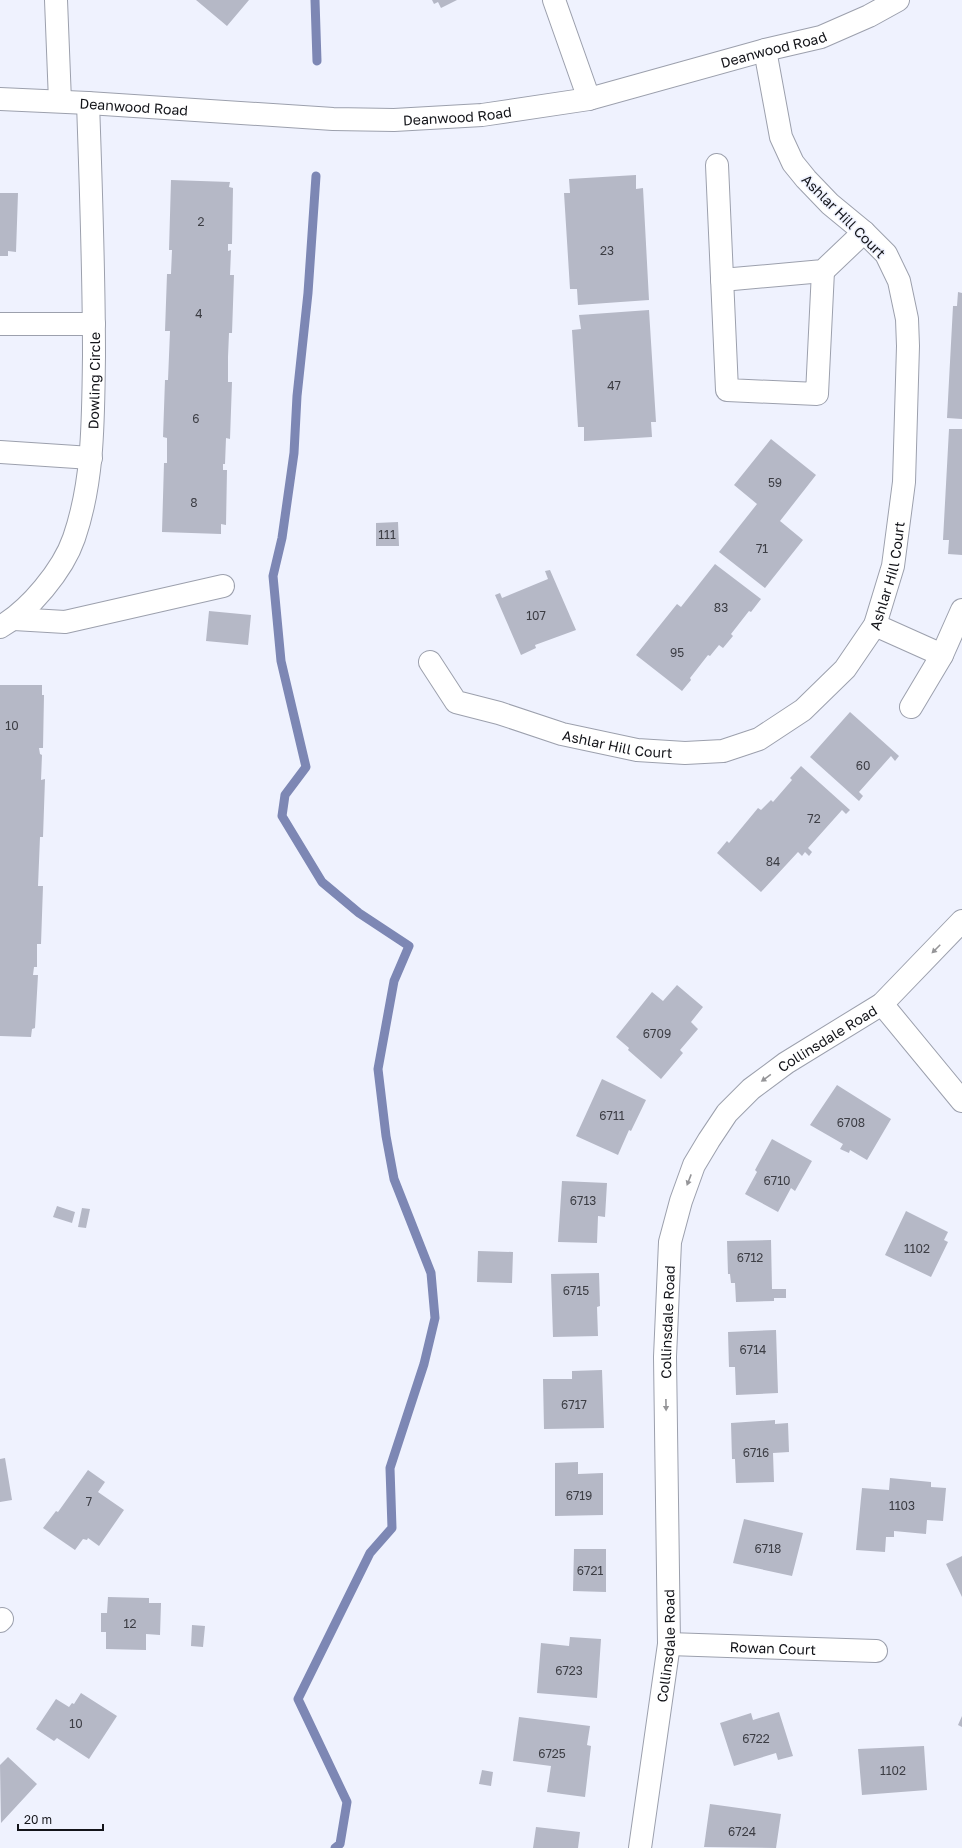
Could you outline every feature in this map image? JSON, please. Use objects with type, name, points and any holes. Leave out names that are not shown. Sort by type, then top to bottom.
[{"type":"street","points":[[56,0],[60,101]]},
{"type":"street","points":[[554,0],[589,99]]},
{"type":"street","name":"Deanwood Road","points":[[0,99],[60,101],[333,119],[394,120],[482,115],[589,99],[765,50],[821,37],[869,16],[898,0]]},
{"type":"street","name":"Ashlar Hill Court","points":[[430,662],[456,702],[499,713],[562,734],[637,750],[685,753],[723,751],[758,739],[803,710],[845,669],[874,625],[894,566],[904,482],[908,346],[907,319],[899,281],[886,254],[864,232],[830,204],[793,163],[781,137],[765,50]]},
{"type":"street","name":"Dowling Circle","points":[[7,623],[44,587],[61,565],[74,540],[85,502],[91,458],[94,324],[94,272],[88,103]]},
{"type":"street","points":[[717,165],[727,390],[817,394],[823,271]]},
{"type":"street","points":[[722,280],[823,271],[864,232]]},
{"type":"street","points":[[0,324],[94,324]]},
{"type":"street","points":[[0,452],[91,458]]},
{"type":"street","points":[[7,623],[64,622],[223,586]]},
{"type":"street","points":[[910,707],[942,655],[962,610]]},
{"type":"street","points":[[874,625],[942,655]]},
{"type":"street","name":"Collinsdale Road","points":[[640,1848],[670,1644],[665,1357],[670,1242],[681,1201],[694,1165],[709,1140],[727,1113],[751,1089],[786,1063],[882,1004],[962,920]]},
{"type":"street","points":[[882,1004],[962,1101]]},
{"type":"street","name":"Rowan Court","points":[[670,1644],[876,1651]]},
{"type":"building","points":[[196,0],[249,0],[227,26]]},
{"type":"building","points":[[432,0],[457,0],[441,8],[438,2],[434,4]]},
{"type":"building","points":[[636,175],[636,189],[643,188],[649,300],[578,305],[577,289],[570,289],[564,193],[570,193],[569,179]]},
{"type":"building","points":[[171,180],[230,182],[229,187],[233,188],[232,244],[228,244],[228,251],[231,250],[230,275],[234,275],[232,333],[229,333],[228,357],[228,382],[232,382],[230,439],[226,438],[225,464],[223,464],[223,470],[227,470],[226,525],[221,524],[221,534],[162,532],[164,463],[167,463],[167,438],[163,437],[165,380],[168,380],[170,331],[165,331],[167,274],[171,274],[172,250],[169,250]]},
{"type":"building","points":[[0,193],[18,193],[16,252],[8,251],[8,256],[0,256]]},
{"type":"building","points":[[958,292],[962,293],[962,419],[947,418],[953,306],[957,306]]},
{"type":"building","points":[[649,310],[656,422],[651,422],[652,437],[584,441],[584,427],[578,427],[572,330],[581,329],[579,315]]},
{"type":"building","points":[[949,429],[962,429],[962,555],[948,554],[949,540],[943,540]]},
{"type":"building","points":[[771,439],[816,475],[780,521],[803,540],[765,588],[719,552],[757,504],[734,485]]},
{"type":"building","points":[[398,522],[399,546],[376,546],[376,523]]},
{"type":"building","points":[[715,564],[761,599],[751,612],[749,611],[731,634],[733,636],[723,648],[719,645],[710,656],[708,655],[682,691],[636,655],[677,604],[681,607]]},
{"type":"building","points":[[550,570],[576,630],[535,645],[536,648],[521,655],[495,595],[500,593],[502,598],[548,579],[545,571]]},
{"type":"building","points":[[209,611],[251,615],[248,645],[206,641]]},
{"type":"building","points":[[0,685],[42,685],[42,695],[44,695],[43,748],[39,748],[40,754],[42,755],[41,780],[45,779],[43,837],[40,837],[38,886],[43,886],[41,944],[37,944],[37,967],[34,967],[33,975],[38,975],[35,1028],[32,1029],[31,1037],[0,1036]]},
{"type":"building","points":[[850,712],[899,756],[895,761],[891,756],[859,792],[863,796],[859,801],[810,757]]},
{"type":"building","points":[[801,766],[850,810],[846,814],[842,810],[808,848],[812,852],[809,856],[805,852],[802,856],[798,852],[761,892],[717,853],[727,841],[729,843],[758,808],[761,810],[771,800],[773,802],[792,780],[790,778]]},
{"type":"building","points":[[677,985],[703,1007],[691,1022],[698,1029],[680,1050],[683,1053],[661,1079],[628,1050],[629,1048],[616,1037],[652,992],[663,1001]]},
{"type":"building","points":[[602,1079],[646,1100],[631,1131],[629,1130],[618,1155],[576,1136]]},
{"type":"building","points":[[837,1085],[891,1119],[867,1160],[850,1150],[849,1153],[840,1149],[843,1144],[810,1125]]},
{"type":"building","points":[[772,1139],[812,1161],[795,1191],[791,1188],[778,1212],[745,1194],[757,1172],[755,1170]]},
{"type":"building","points":[[562,1181],[607,1183],[605,1217],[598,1216],[597,1243],[558,1242]]},
{"type":"building","points":[[57,1206],[75,1212],[72,1223],[53,1217]]},
{"type":"building","points":[[82,1208],[90,1209],[86,1228],[78,1227]]},
{"type":"building","points":[[906,1211],[948,1232],[944,1240],[948,1242],[931,1277],[885,1255]]},
{"type":"building","points":[[771,1240],[772,1289],[786,1289],[786,1298],[774,1298],[774,1301],[736,1302],[735,1283],[731,1283],[730,1274],[728,1274],[727,1241]]},
{"type":"building","points":[[478,1251],[513,1252],[512,1283],[477,1282]]},
{"type":"building","points":[[599,1273],[600,1306],[597,1307],[598,1336],[553,1337],[551,1274]]},
{"type":"building","points":[[776,1330],[778,1393],[736,1395],[735,1367],[729,1367],[728,1332]]},
{"type":"building","points":[[602,1370],[604,1428],[544,1429],[543,1379],[572,1379],[572,1371]]},
{"type":"building","points":[[775,1420],[775,1424],[788,1423],[789,1452],[773,1453],[774,1482],[736,1483],[735,1459],[732,1459],[731,1423]]},
{"type":"building","points":[[5,1458],[12,1500],[0,1502],[0,1459]]},
{"type":"building","points":[[578,1462],[578,1474],[603,1473],[603,1515],[555,1516],[555,1463]]},
{"type":"building","points":[[88,1470],[105,1482],[98,1492],[124,1510],[99,1546],[88,1538],[87,1540],[83,1539],[75,1550],[43,1528],[56,1511],[58,1512]]},
{"type":"building","points":[[890,1478],[931,1482],[931,1487],[946,1488],[943,1521],[927,1520],[926,1534],[894,1531],[894,1537],[886,1537],[885,1552],[856,1550],[862,1488],[889,1490]]},
{"type":"building","points":[[744,1519],[803,1533],[792,1576],[733,1563]]},
{"type":"building","points":[[574,1549],[606,1549],[606,1592],[573,1591]]},
{"type":"building","points":[[962,1556],[962,1597],[946,1564]]},
{"type":"building","points":[[108,1597],[149,1598],[149,1603],[161,1603],[160,1635],[146,1634],[146,1650],[106,1649],[106,1632],[101,1632],[101,1613],[107,1613]]},
{"type":"building","points":[[192,1625],[205,1626],[203,1647],[191,1646]]},
{"type":"building","points":[[570,1637],[601,1639],[597,1698],[537,1693],[541,1643],[569,1646]]},
{"type":"building","points":[[81,1693],[117,1716],[89,1759],[57,1738],[54,1741],[36,1729],[56,1699],[69,1707],[72,1703],[74,1704]]},
{"type":"building","points":[[779,1712],[793,1756],[778,1760],[776,1753],[734,1766],[720,1723],[751,1713],[753,1720]]},
{"type":"building","points":[[962,1716],[962,1727],[958,1725]]},
{"type":"building","points":[[519,1717],[590,1726],[587,1745],[591,1746],[585,1797],[547,1792],[551,1766],[513,1761]]},
{"type":"building","points":[[924,1746],[927,1790],[862,1795],[858,1749]]},
{"type":"building","points":[[8,1757],[37,1784],[1,1823],[0,1765]]},
{"type":"building","points":[[482,1770],[493,1772],[491,1786],[479,1784]]},
{"type":"building","points":[[710,1804],[781,1814],[776,1848],[704,1847]]},
{"type":"building","points":[[536,1827],[580,1832],[578,1848],[533,1848]]},
{"type":"waterway","points":[[315,0],[317,61]]},
{"type":"waterway","points":[[316,176],[308,293],[297,396],[294,453],[282,538],[273,576],[281,661],[306,767],[285,795],[282,816],[322,882],[359,913],[409,946],[394,981],[378,1069],[386,1136],[394,1179],[431,1273],[435,1318],[424,1364],[390,1468],[392,1528],[370,1553],[298,1699],[347,1802],[340,1844],[335,1848]]}]
